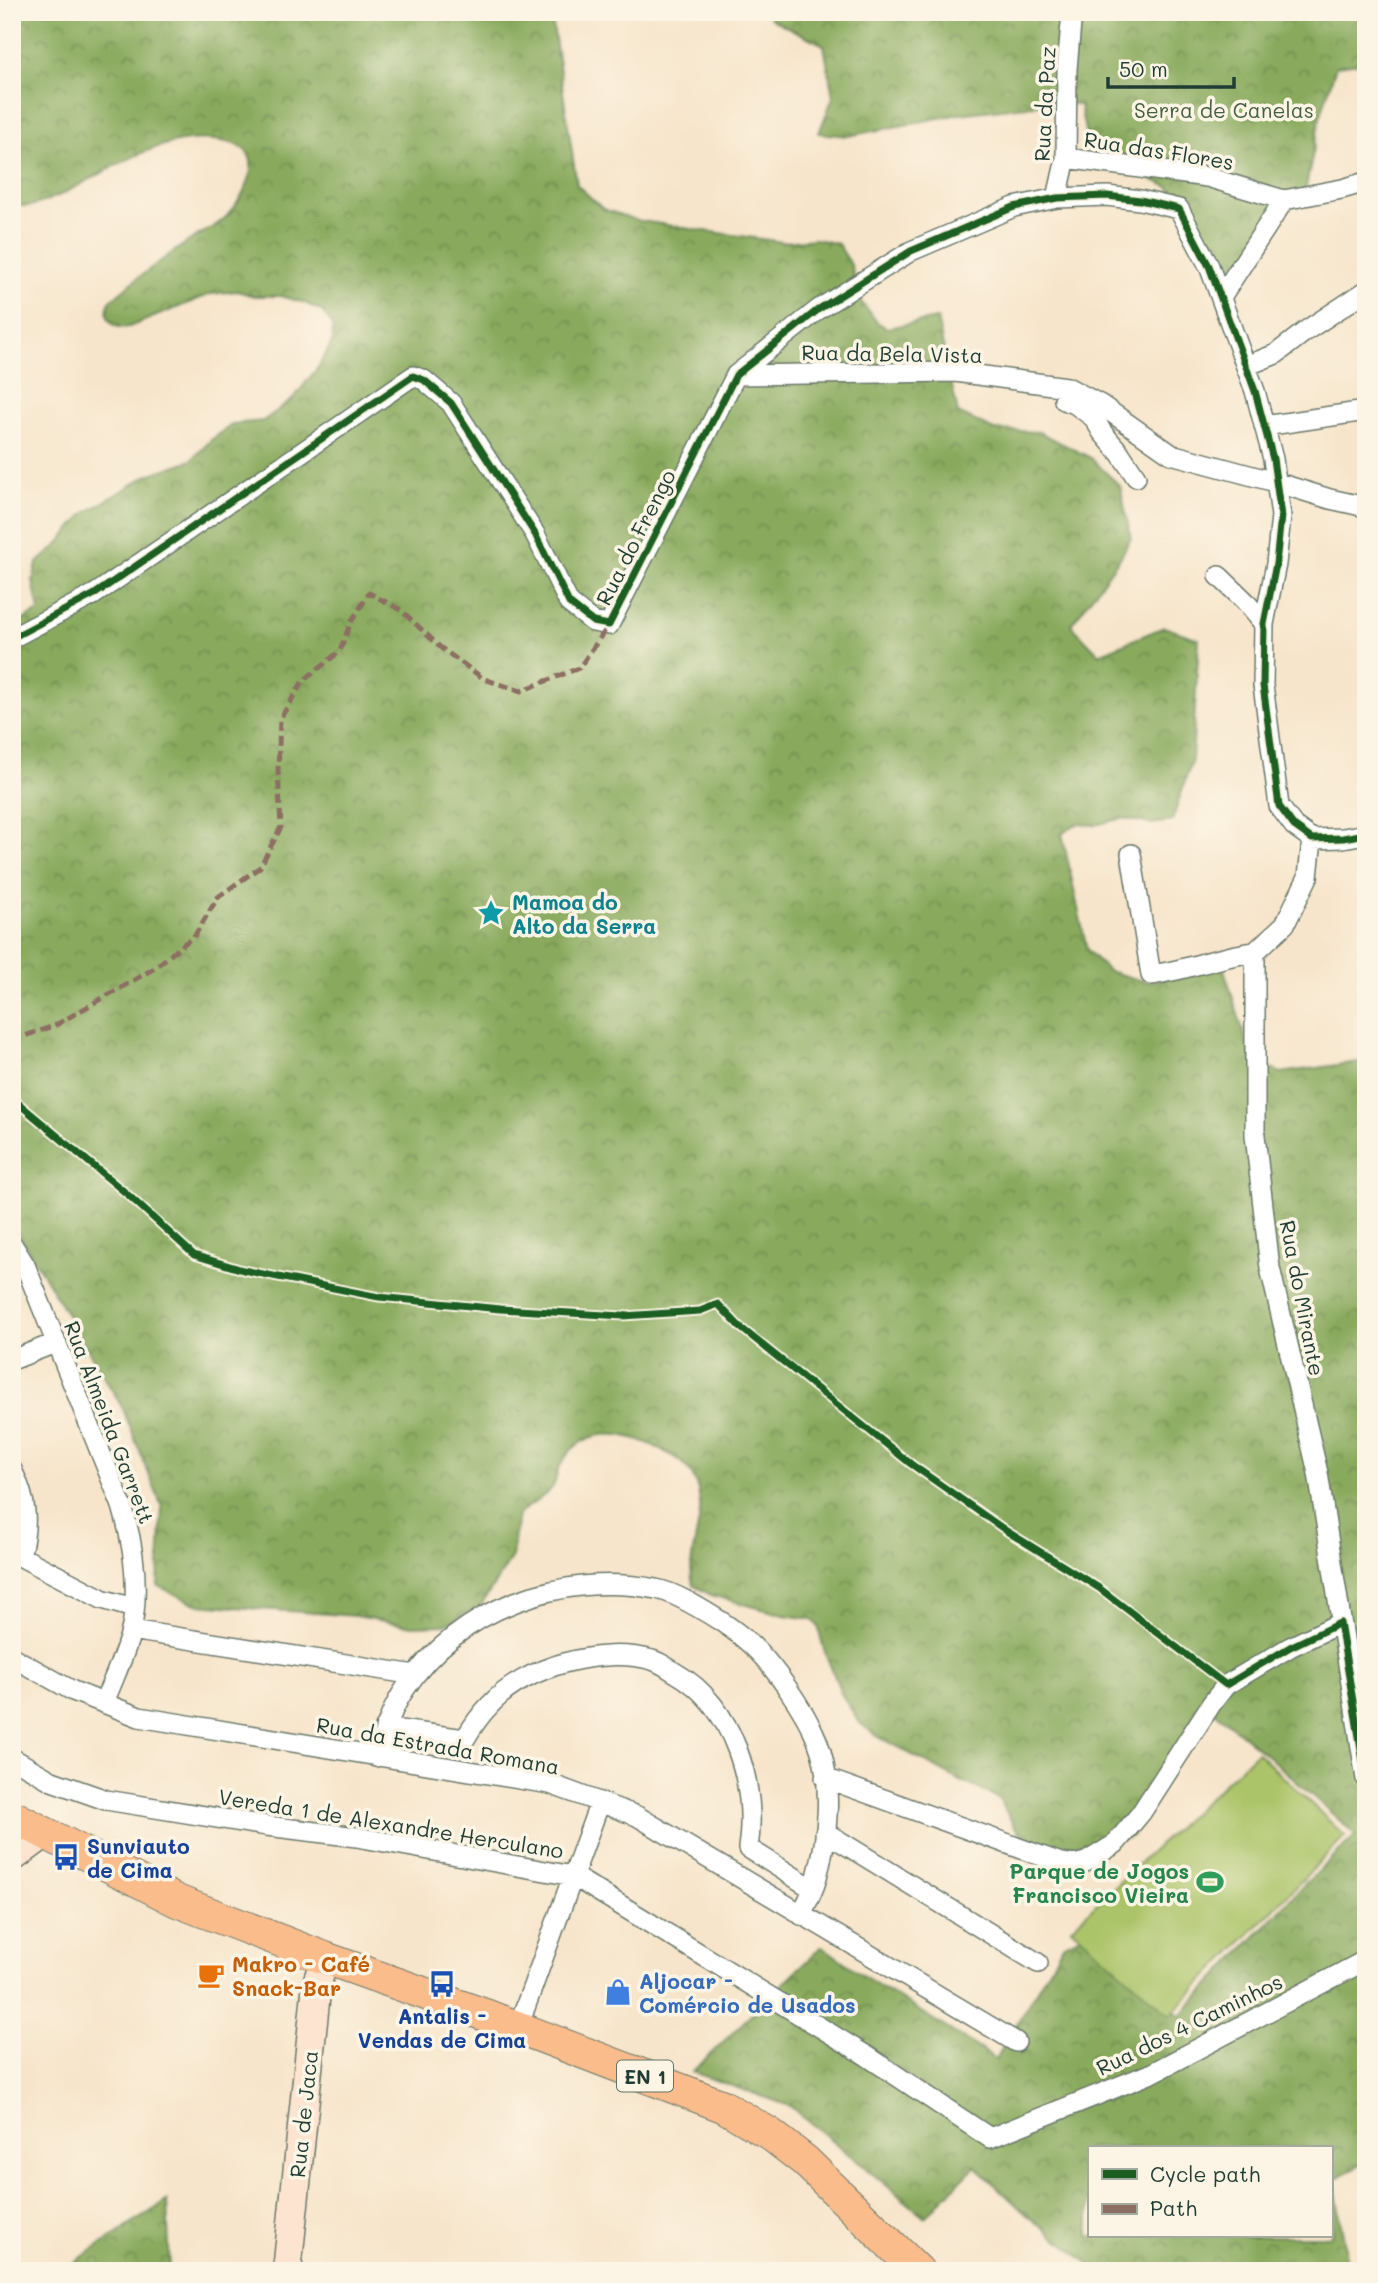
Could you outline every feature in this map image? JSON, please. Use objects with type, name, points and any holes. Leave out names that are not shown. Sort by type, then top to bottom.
[{"type":"main road","name":"EN 1","points":[[12,1816],[177,1901],[723,2106],[770,2134],[805,2161],[918,2271]]},
{"type":"street","name":"Rua da Paz","points":[[1057,198],[1066,158],[1067,69],[1072,12]]},
{"type":"street","name":"Rua das Flores","points":[[1066,158],[1207,177],[1284,200]]},
{"type":"street","points":[[1221,297],[1284,200],[1366,182]]},
{"type":"street","name":"Rua do Frengo","points":[[12,638],[94,594],[413,376],[424,380],[451,403],[535,534],[569,603],[593,622],[609,625],[736,375],[818,309],[911,251],[1014,207],[1057,198],[1107,196],[1140,200],[1179,209],[1209,266],[1246,366],[1273,459],[1281,516],[1276,564],[1264,624],[1263,685],[1279,806],[1294,826],[1312,839]]},
{"type":"street","points":[[1246,366],[1276,354],[1366,291]]},
{"type":"street","name":"Rua da Bela Vista","points":[[736,375],[955,372],[1067,387],[1101,405],[1171,454],[1366,507]]},
{"type":"street","points":[[1033,381],[1047,394],[1075,404],[1094,418],[1136,477]]},
{"type":"street","points":[[1264,426],[1366,411]]},
{"type":"street","points":[[1219,576],[1264,624]]},
{"type":"street","points":[[1131,854],[1151,975],[1181,970],[1230,955],[1255,952],[1284,924],[1308,877],[1312,839],[1366,834]]},
{"type":"street","name":"Rua do Mirante","points":[[1255,952],[1255,1135],[1270,1268],[1318,1473],[1366,1779]]},
{"type":"street","name":"Rua Almeida Garrett","points":[[12,1244],[24,1265],[130,1531],[136,1570],[131,1630],[104,1703]]},
{"type":"street","points":[[12,1360],[55,1343]]},
{"type":"street","points":[[12,1470],[23,1493],[27,1524],[16,1554],[102,1599],[133,1608]]},
{"type":"street","points":[[376,1757],[385,1728],[415,1675],[449,1640],[482,1617],[513,1602],[558,1588],[606,1584],[659,1589],[704,1610],[746,1637],[768,1660],[795,1700],[817,1741],[828,1807],[813,1889],[801,1915]]},
{"type":"street","points":[[825,1778],[1058,1862],[1074,1865],[1086,1862],[1115,1844],[1128,1830],[1226,1685],[1290,1647],[1340,1623]]},
{"type":"street","points":[[131,1630],[415,1675]]},
{"type":"street","points":[[385,1728],[464,1739],[490,1704],[513,1685],[543,1671],[580,1658],[621,1656],[654,1660],[692,1682],[711,1703],[738,1747],[750,1792],[751,1828],[748,1849],[813,1889]]},
{"type":"street","name":"Rua da Estrada Romana","points":[[12,1657],[73,1690],[139,1717],[550,1784],[637,1816],[1016,2042]]},
{"type":"street","name":"Vereda 1 de Alexandre Herculano","points":[[12,1758],[52,1781],[106,1800],[357,1838],[573,1876],[867,2056],[990,2138]]},
{"type":"street","points":[[518,2027],[600,1802]]},
{"type":"street","points":[[825,1832],[1038,1963]]},
{"type":"street","points":[[12,1858],[46,1833]]},
{"type":"street","name":"Rua de Jaca","points":[[287,2271],[317,1983],[325,1958]]},
{"type":"street","name":"Rua dos 4 Caminhos","points":[[990,2138],[1152,2073],[1366,1960]]},
{"type":"green space","points":[[12,12],[551,12],[577,185],[603,209],[636,220],[691,229],[783,242],[816,239],[838,244],[851,265],[859,299],[877,322],[887,328],[937,319],[958,413],[994,430],[1039,432],[1091,458],[1120,486],[1131,538],[1120,558],[1071,625],[1099,654],[1164,627],[1199,639],[1192,760],[1172,821],[1151,824],[1122,818],[1095,825],[1076,824],[1062,834],[1087,950],[1108,971],[1147,982],[1223,966],[1252,1060],[1281,1073],[1366,1061],[1366,2161],[1334,2180],[1345,2247],[1346,2271],[1099,2271],[1026,2214],[975,2166],[925,2217],[790,2106],[692,2072],[822,1946],[862,1975],[996,2059],[1063,1945],[1090,1931],[1180,2016],[1300,1889],[1356,1835],[1205,1704],[1132,1836],[1104,1844],[1060,1846],[1026,1839],[1014,1826],[999,1798],[877,1736],[860,1723],[842,1695],[824,1650],[818,1626],[812,1619],[784,1615],[711,1595],[693,1585],[692,1557],[700,1507],[693,1476],[679,1460],[667,1452],[617,1435],[591,1438],[568,1454],[559,1468],[552,1488],[518,1514],[512,1557],[481,1605],[445,1625],[413,1626],[356,1616],[196,1604],[158,1586],[162,1507],[122,1407],[12,1222],[12,626],[39,611],[33,581],[37,563],[57,546],[84,514],[148,475],[192,460],[211,440],[233,424],[263,421],[292,400],[319,366],[333,341],[332,325],[322,311],[305,303],[280,296],[254,296],[237,291],[211,294],[129,327],[117,326],[110,321],[107,311],[111,300],[161,261],[219,223],[235,206],[248,181],[251,160],[244,149],[231,143],[207,139],[163,145],[120,163],[58,196],[28,206],[12,205]]},
{"type":"green space","name":"Serra de Canelas","points":[[767,12],[1366,12],[1366,62],[1336,66],[1320,118],[1306,187],[1254,252],[1220,273],[1204,240],[1169,187],[1089,151],[1080,105],[1061,102],[959,114],[848,136],[819,133],[833,97],[824,45],[771,19]]},
{"type":"green space","name":"Parque de Jogos Francisco Vieira","points":[[1257,1752],[1345,1836],[1170,2015],[1071,1928]]},
{"type":"green space","points":[[167,2201],[170,2271],[61,2271],[165,2202]]},
{"type":"marked path","points":[[12,1040],[54,1026],[153,969],[195,935],[218,897],[260,867],[281,827],[278,770],[280,719],[303,681],[340,651],[350,624],[369,593],[401,610],[441,648],[484,679],[521,691],[579,668],[609,625]]},
{"type":"cycle path","points":[[12,638],[95,594],[413,376],[424,380],[451,403],[535,534],[569,603],[593,622],[609,625],[736,375],[819,309],[911,251],[1014,207],[1057,198],[1107,196],[1140,200],[1179,209],[1209,266],[1255,391],[1273,459],[1281,516],[1276,564],[1264,624],[1263,685],[1279,806],[1294,826],[1312,839],[1366,834]]},
{"type":"cycle path","points":[[12,1098],[127,1194],[194,1255],[243,1270],[379,1297],[500,1309],[623,1316],[700,1311],[718,1304],[740,1327],[911,1464],[1008,1532],[1099,1588],[1226,1685],[1290,1647],[1340,1623],[1366,1779]]},
{"type":"place","name":"Mamoa do Alto da Serra","points":[[491,913]]},
{"type":"place","name":"Sunviauto de Cima","points":[[66,1857]]},
{"type":"place","name":"Parque de Jogos Francisco Vieira","points":[[1210,1882]]},
{"type":"place","name":"Makro - Café Snack-Bar","points":[[211,1975]]},
{"type":"place","name":"Antalis - Vendas de Cima","points":[[442,1984]]},
{"type":"place","name":"Aljocar - Comércio de Usados","points":[[618,1992]]}]
